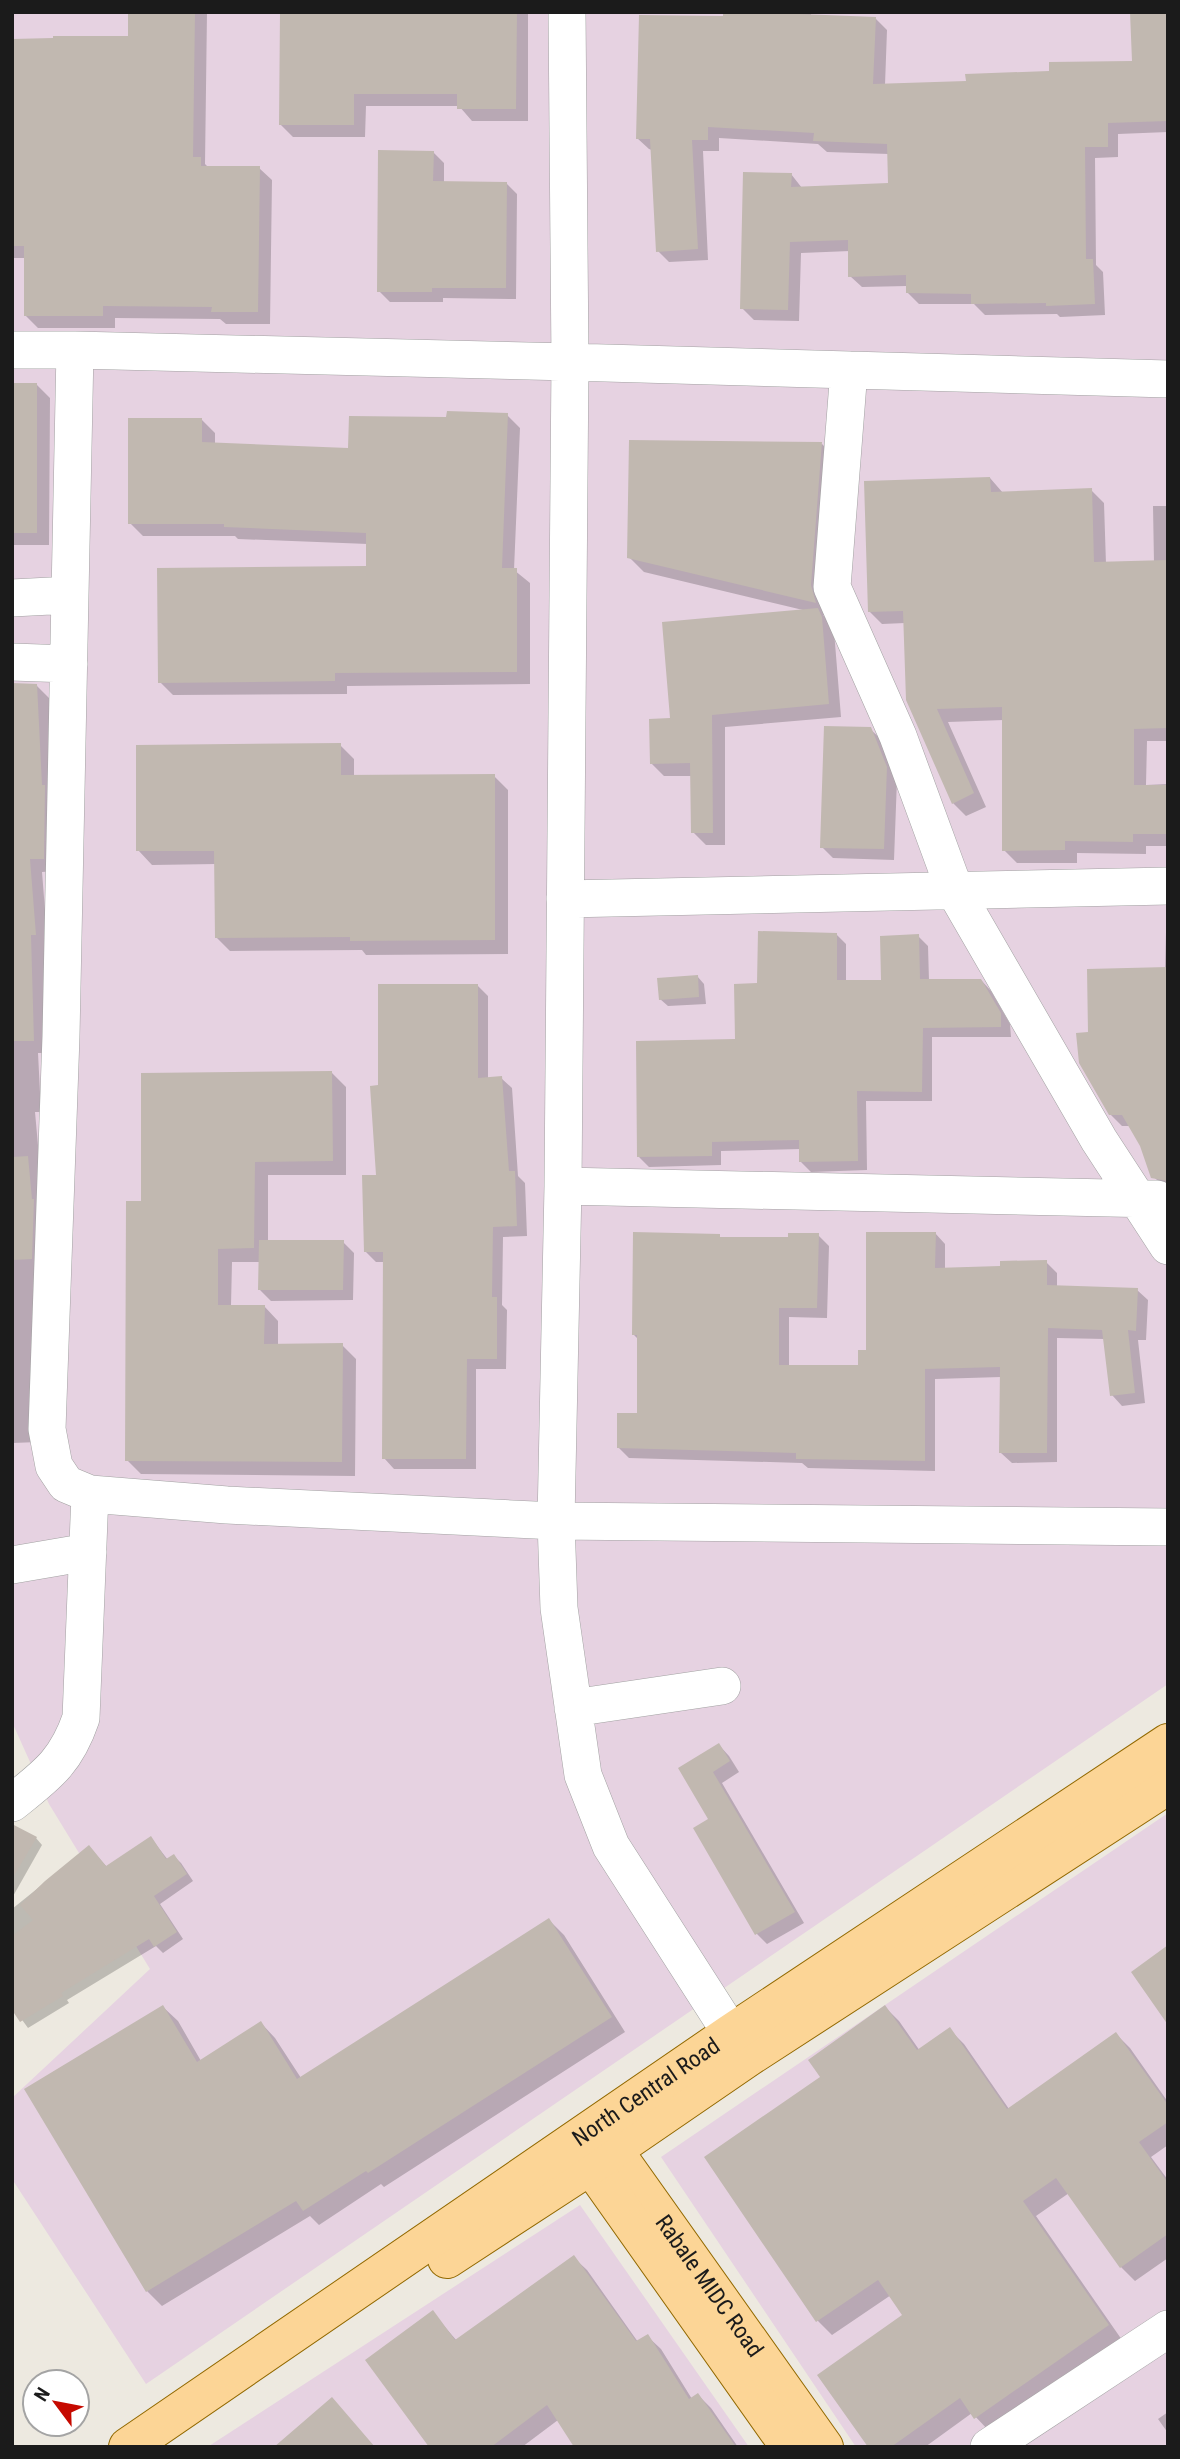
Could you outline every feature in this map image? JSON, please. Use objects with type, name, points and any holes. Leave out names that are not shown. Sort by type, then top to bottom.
[{"type":"main road","name":"North Central Road","points":[[161,2447],[1168,1743]]},
{"type":"main road","name":"North Central Road","points":[[738,2046],[1168,1785]]},
{"type":"main road","name":"North Central Road","points":[[128,2447],[593,2145]]},
{"type":"main road","name":"Rabale MIDC Road","points":[[593,2145],[790,2447]]},
{"type":"main road","name":"Rabale MIDC Road","points":[[593,2145],[824,2447]]},
{"type":"street","points":[[567,12],[570,362],[563,1186],[556,1521],[559,1608],[583,1775],[611,1846],[738,2046]]},
{"type":"street","points":[[12,350],[1168,379]]},
{"type":"street","points":[[75,350],[61,1049],[47,1429],[54,1466],[66,1484],[90,1494],[227,1505],[556,1521],[1168,1527]]},
{"type":"street","points":[[849,370],[832,587],[898,736],[955,891],[1099,1140],[1153,1199],[1168,1247]]},
{"type":"street","points":[[12,598],[70,596]]},
{"type":"street","points":[[12,662],[68,664]]},
{"type":"street","points":[[565,899],[1168,886]]},
{"type":"street","points":[[563,1186],[1153,1199]]},
{"type":"street","points":[[12,1803],[48,1774],[65,1755],[73,1742],[81,1718],[90,1494]]},
{"type":"street","points":[[12,1565],[88,1552]]},
{"type":"street","points":[[573,1708],[722,1686]]},
{"type":"street","points":[[989,2447],[1168,2329]]},
{"type":"shaded area","points":[[12,12],[1168,12],[1168,1684],[146,2384],[12,2179],[12,2098],[150,1969],[49,1804],[12,1722]]},
{"type":"shaded area","points":[[1168,1813],[1168,2447],[856,2447],[661,2157]]},
{"type":"shaded area","points":[[580,2205],[749,2447],[209,2446]]},
{"type":"building","points":[[128,12],[195,12],[193,157],[201,157],[201,166],[260,166],[258,312],[211,312],[212,307],[103,306],[103,316],[24,316],[24,246],[12,246],[12,39],[128,36]]},
{"type":"building","points":[[280,12],[517,12],[516,109],[457,109],[457,94],[354,94],[354,125],[279,125]]},
{"type":"building","points":[[723,12],[800,12],[876,17],[873,84],[966,81],[965,74],[1049,71],[1049,62],[1132,61],[1130,12],[1168,12],[1168,121],[1108,123],[1108,147],[1085,147],[1086,259],[1093,259],[1095,304],[971,304],[971,294],[906,293],[906,275],[848,277],[848,240],[790,242],[788,310],[740,309],[743,172],[792,173],[791,187],[888,183],[887,144],[813,141],[814,133],[708,127],[708,140],[692,140],[698,249],[656,252],[650,139],[636,139],[639,15],[723,16]]},
{"type":"building","points":[[378,150],[434,151],[433,181],[507,182],[506,288],[432,288],[432,292],[377,292]]},
{"type":"building","points":[[12,383],[37,383],[37,533],[12,533]]},
{"type":"building","points":[[447,411],[508,413],[502,568],[517,568],[517,672],[335,673],[335,681],[158,683],[157,568],[366,566],[366,533],[224,527],[224,524],[128,524],[128,418],[202,418],[202,442],[348,448],[349,416],[446,417]]},
{"type":"building","points":[[629,440],[822,442],[811,585],[816,603],[627,558]]},
{"type":"building","points":[[990,477],[991,492],[1092,488],[1094,562],[1168,560],[1168,728],[1134,729],[1134,785],[1168,785],[1168,834],[1133,834],[1133,842],[1065,841],[1065,850],[1002,851],[1002,707],[937,709],[974,793],[952,804],[906,700],[903,611],[868,612],[864,481]]},
{"type":"building","points":[[818,608],[822,617],[829,704],[712,715],[713,833],[691,833],[690,763],[650,764],[649,719],[670,718],[662,622]]},
{"type":"building","points":[[12,683],[37,684],[42,785],[45,785],[44,859],[30,859],[36,935],[31,935],[34,1041],[12,1041]]},
{"type":"building","points":[[824,726],[871,727],[887,767],[884,849],[820,848]]},
{"type":"building","points":[[341,743],[341,775],[495,774],[495,940],[215,938],[214,851],[136,851],[136,745]]},
{"type":"building","points":[[758,931],[837,933],[837,980],[881,980],[880,936],[919,934],[920,979],[981,979],[1001,1013],[1001,1027],[923,1028],[922,1092],[857,1091],[858,1161],[799,1162],[799,1140],[712,1142],[712,1156],[637,1157],[636,1041],[735,1039],[734,984],[757,983]]},
{"type":"building","points":[[1168,967],[1168,1181],[1151,1178],[1140,1146],[1122,1115],[1109,1115],[1079,1063],[1076,1033],[1088,1032],[1087,969]]},
{"type":"building","points":[[698,975],[699,997],[659,1000],[657,978]]},
{"type":"building","points":[[378,984],[478,984],[478,1078],[502,1076],[509,1171],[515,1171],[517,1226],[493,1227],[492,1297],[497,1297],[497,1359],[467,1359],[466,1459],[382,1459],[383,1252],[364,1252],[362,1175],[376,1175],[370,1086],[378,1085]]},
{"type":"building","points":[[332,1071],[333,1161],[255,1162],[254,1248],[218,1249],[218,1305],[265,1305],[264,1344],[343,1343],[342,1462],[125,1461],[126,1201],[141,1201],[141,1073]]},
{"type":"building","points":[[28,1156],[34,1199],[32,1259],[12,1260],[12,1157]]},
{"type":"building","points":[[633,1232],[720,1234],[720,1237],[788,1237],[788,1233],[819,1233],[817,1308],[779,1308],[779,1365],[858,1365],[858,1350],[866,1350],[866,1232],[936,1232],[935,1268],[1000,1266],[1000,1261],[1047,1260],[1047,1285],[1138,1288],[1136,1331],[1128,1330],[1135,1393],[1110,1396],[1102,1330],[1048,1328],[1047,1453],[999,1453],[1000,1367],[925,1369],[925,1461],[796,1459],[796,1453],[617,1448],[617,1413],[637,1413],[637,1335],[632,1335]]},
{"type":"building","points":[[259,1240],[344,1240],[343,1290],[258,1290]]},
{"type":"building","points":[[719,1743],[730,1761],[713,1772],[795,1912],[755,1935],[693,1828],[708,1819],[678,1768]]},
{"type":"building","points":[[12,1824],[37,1837],[12,1879]]},
{"type":"building","points":[[151,1836],[166,1859],[174,1854],[187,1874],[154,1896],[177,1932],[154,1947],[149,1939],[61,1993],[63,1996],[20,2022],[12,2010],[12,1936],[33,1920],[20,1905],[89,1845],[106,1866]]},
{"type":"building","points":[[549,1918],[612,2017],[368,2173],[366,2171],[303,2211],[296,2201],[146,2292],[24,2089],[163,2005],[197,2062],[261,2021],[297,2079]]},
{"type":"building","points":[[1168,1945],[1168,2025],[1131,1972]]},
{"type":"building","points":[[885,2005],[917,2050],[950,2027],[1007,2109],[1116,2032],[1168,2105],[1168,2122],[1139,2142],[1168,2183],[1168,2234],[1120,2268],[1056,2178],[1023,2201],[1109,2325],[974,2419],[960,2398],[891,2447],[868,2447],[817,2375],[902,2315],[878,2280],[816,2322],[704,2157],[820,2077],[808,2060]]},
{"type":"building","points":[[574,2255],[636,2341],[648,2334],[689,2399],[698,2393],[736,2447],[574,2447],[547,2405],[491,2447],[429,2447],[365,2360],[433,2310],[455,2340]]},
{"type":"building","points":[[332,2397],[375,2447],[274,2447]]}]
